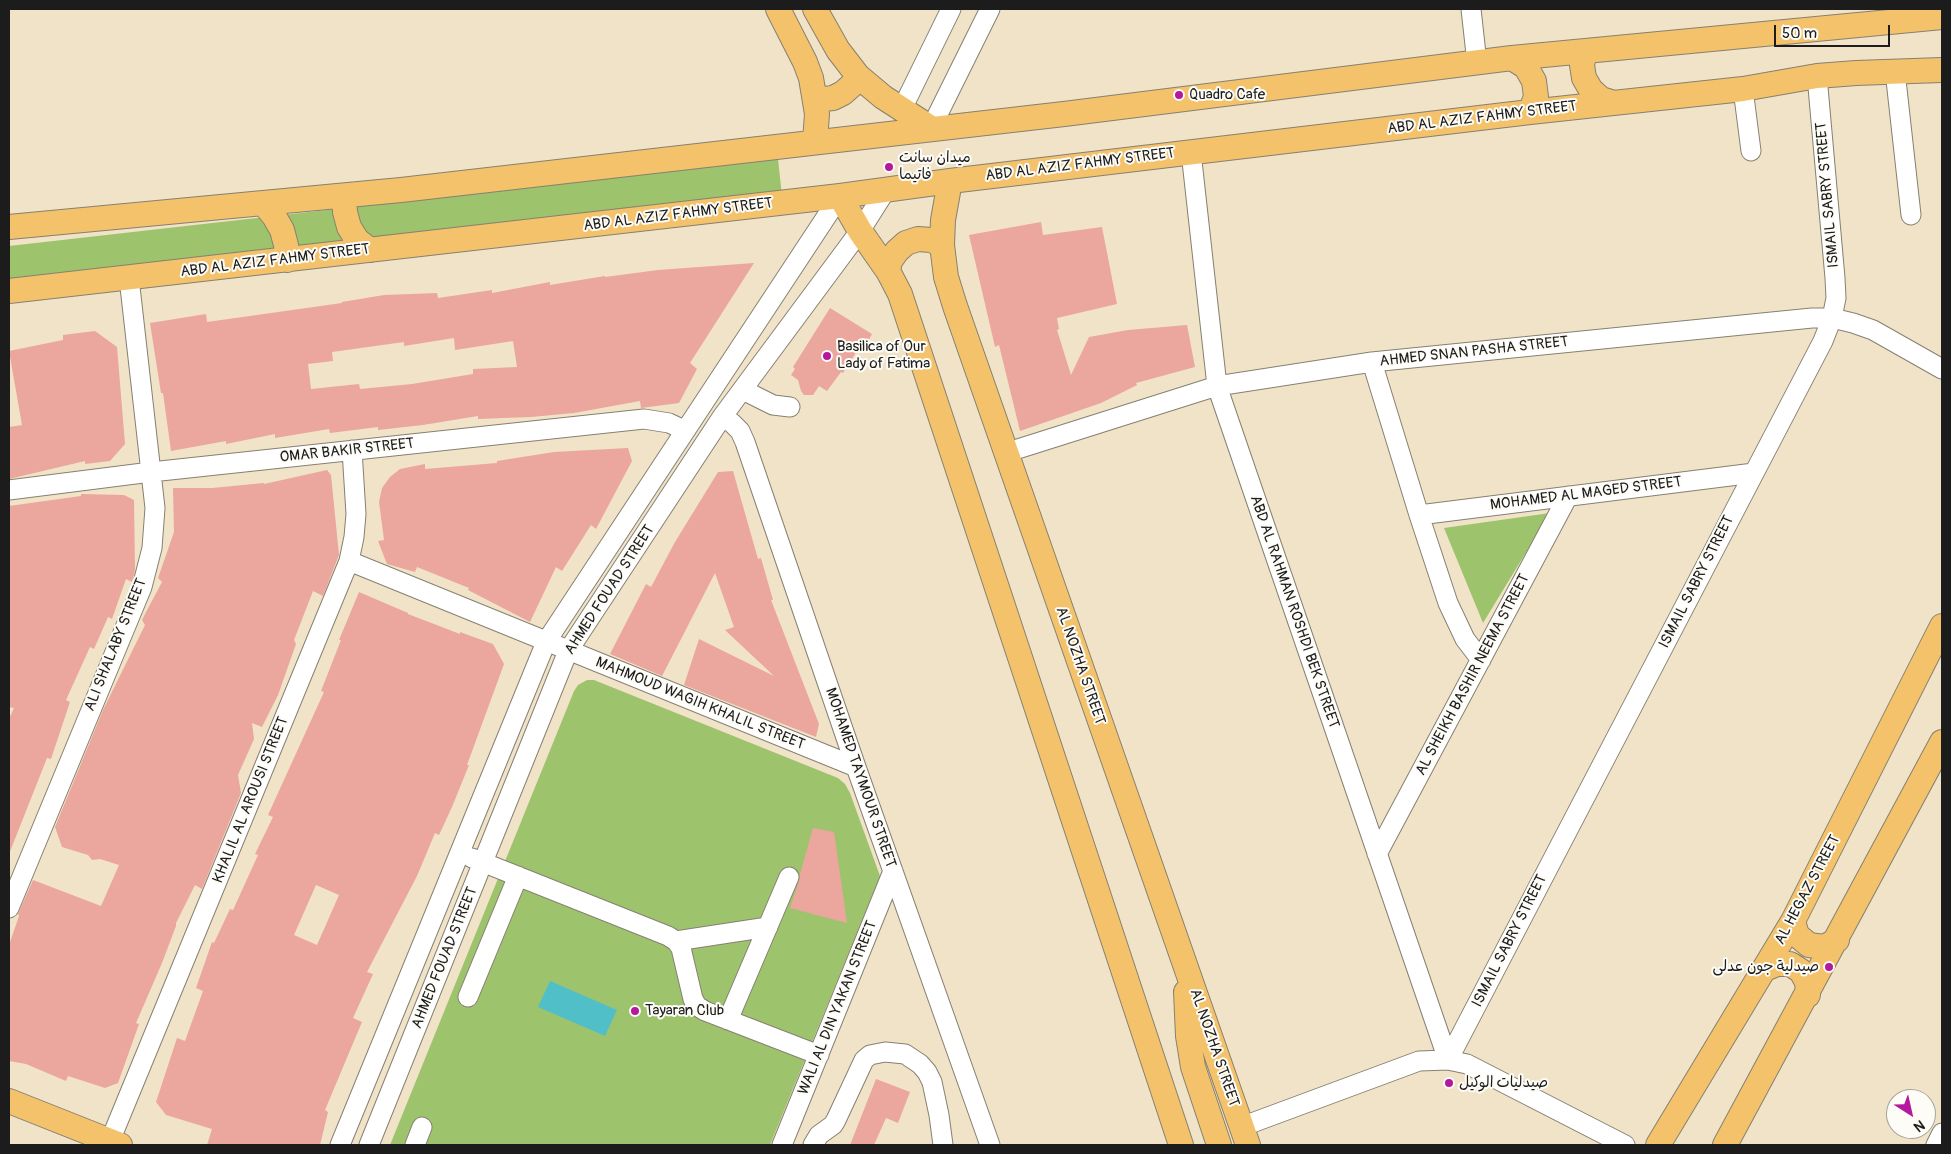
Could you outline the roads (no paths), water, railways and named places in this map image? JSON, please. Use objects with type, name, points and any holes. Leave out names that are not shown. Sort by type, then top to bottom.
[{"type":"main road","points":[[778,9],[805,62],[815,100],[815,141]]},
{"type":"main road","points":[[815,9],[838,50],[858,76],[931,128]]},
{"type":"main road","points":[[9,227],[344,196],[1064,114],[1477,64],[1512,58],[1919,14]]},
{"type":"main road","points":[[1585,51],[1582,65],[1584,78],[1591,90],[1601,99],[1614,103]]},
{"type":"main road","points":[[1512,58],[1526,67],[1534,81],[1536,97],[1530,112]]},
{"type":"main road","name":"ABD AL AZIZ FAHMY STREET","points":[[9,291],[840,196],[950,181],[1530,112],[1743,89],[1817,76],[1942,70]]},
{"type":"main road","points":[[815,100],[833,98],[843,93],[858,76]]},
{"type":"main road","name":"AL NOZHA STREET","points":[[950,181],[943,220],[942,245],[946,277],[1005,454],[1244,1136]]},
{"type":"main road","points":[[344,196],[345,212],[349,227],[358,240],[370,250]]},
{"type":"main road","points":[[840,196],[860,231],[888,271],[900,294],[1181,1145]]},
{"type":"main road","points":[[264,204],[282,230],[288,260]]},
{"type":"main road","points":[[888,271],[890,261],[906,243],[918,239],[931,240],[942,245]]},
{"type":"main road","name":"AL HEGAZ STREET","points":[[1658,1145],[1793,921],[1942,626]]},
{"type":"main road","points":[[1725,1145],[1808,995],[1942,742]]},
{"type":"main road","points":[[1793,921],[1797,936],[1809,945],[1824,947],[1837,940]]},
{"type":"main road","points":[[1184,964],[1188,1036],[1193,1067],[1219,1145]]},
{"type":"main road","points":[[1765,969],[1777,964],[1790,964],[1801,971],[1807,982],[1808,995]]},
{"type":"main road","points":[[9,1101],[115,1143]]},
{"type":"street","points":[[902,109],[951,9]]},
{"type":"street","points":[[931,128],[990,9]]},
{"type":"street","points":[[1471,9],[1477,64]]},
{"type":"street","points":[[1895,72],[1911,215]]},
{"type":"street","name":"ISMAIL SABRY STREET","points":[[1448,1060],[1823,341],[1832,318],[1836,298],[1835,278],[1817,76]]},
{"type":"street","points":[[1743,89],[1751,151]]},
{"type":"street","name":"ABD AL RAHMAN ROSHDI BEK STREET","points":[[1191,152],[1217,386],[1448,1060]]},
{"type":"street","name":"AHMED FOUAD STREET","points":[[369,1145],[568,651],[722,417],[860,231],[886,190]]},
{"type":"street","name":"AHMED FOUAD STREET","points":[[340,1145],[546,642],[840,196]]},
{"type":"street","name":"ALI SHALABY STREET","points":[[9,908],[142,586],[152,548],[155,508],[129,278]]},
{"type":"street","name":"AHMED SNAN PASHA STREET","points":[[1005,454],[1217,386],[1372,362],[1812,318],[1832,318],[1873,330],[1942,369]]},
{"type":"street","points":[[1372,362],[1418,515],[1448,603],[1465,639],[1480,660]]},
{"type":"street","points":[[743,390],[774,405],[790,407]]},
{"type":"street","name":"MOHAMED TAYMOUR STREET","points":[[722,417],[740,431],[856,768],[990,1145]]},
{"type":"street","name":"OMAR BAKIR STREET","points":[[9,490],[151,472],[644,419],[669,423],[684,430]]},
{"type":"street","name":"KHALIL AL AROUSI STREET","points":[[115,1143],[349,560],[356,514],[352,450]]},
{"type":"street","name":"MOHAMED AL MAGED STREET","points":[[1418,515],[1754,472]]},
{"type":"street","name":"AL SHEIKH BASHIR NEEMA STREET","points":[[1378,854],[1568,496]]},
{"type":"street","name":"MAHMOUD WAGIH KHALIL STREET","points":[[349,560],[856,768]]},
{"type":"street","points":[[459,853],[668,936],[676,941],[684,956],[692,999],[697,1006],[705,1011],[819,1055]]},
{"type":"street","name":"WALI AL DIN YAKAN STREET","points":[[782,1145],[893,871]]},
{"type":"street","points":[[468,997],[518,876]]},
{"type":"street","points":[[728,1020],[789,876]]},
{"type":"street","points":[[676,941],[768,927]]},
{"type":"street","points":[[813,1145],[819,1135],[833,1125],[864,1060],[870,1055],[885,1052],[905,1054],[920,1064],[927,1072],[932,1082],[940,1116],[943,1145]]},
{"type":"street","points":[[1244,1136],[1419,1061],[1448,1060],[1467,1064],[1625,1145]]},
{"type":"street","points":[[415,1145],[422,1127]]},
{"type":"street","points":[[1936,1145],[1942,1133]]},
{"type":"water","points":[[550,981],[617,1010],[605,1036],[538,1007]]},
{"type":"place","name":"Quadro Cafe","points":[[1179,95]]},
{"type":"place","name":"ميدان سانت فاتيما","points":[[889,167]]},
{"type":"place","name":"Basilica of Our Lady of Fatima","points":[[827,356]]},
{"type":"place","name":"صيدلية جون عدلى","points":[[1829,967]]},
{"type":"place","name":"Tayaran Club","points":[[635,1011]]},
{"type":"place","name":"صيدليات الوكيل","points":[[1449,1083]]}]
